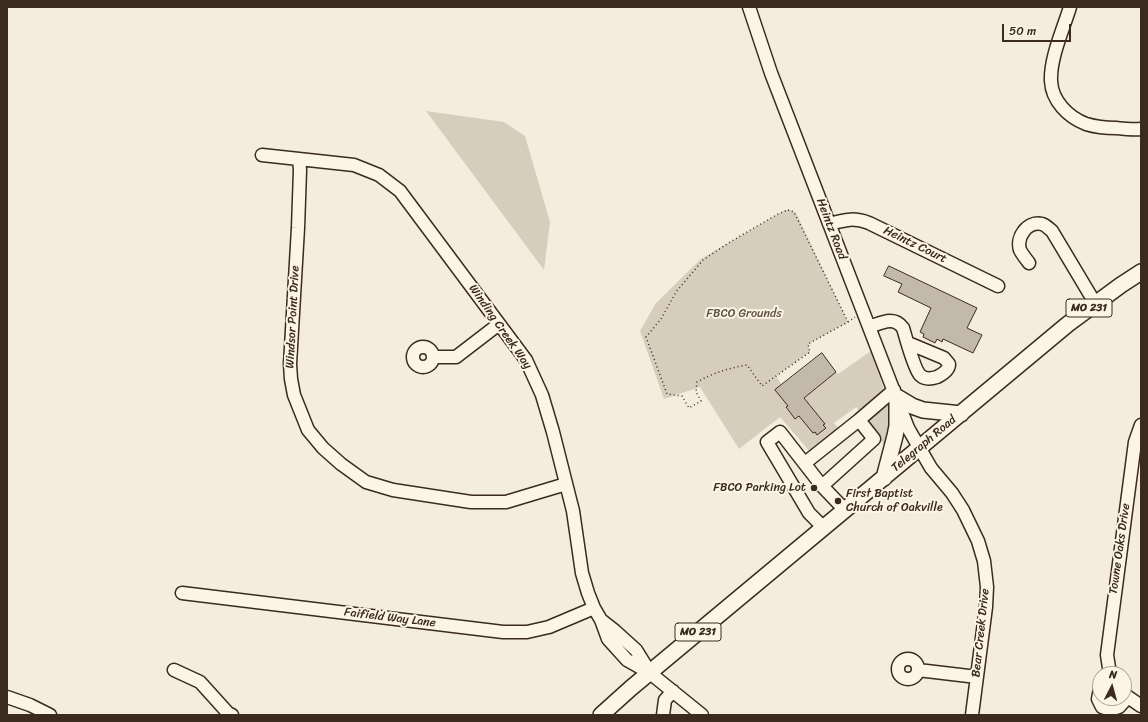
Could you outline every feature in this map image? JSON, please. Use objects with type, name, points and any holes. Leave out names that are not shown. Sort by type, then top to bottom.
[{"type":"main road","name":"Telegraph Road","points":[[602,715],[650,673],[1062,329],[1095,303],[1141,272]]},
{"type":"main road","points":[[896,393],[912,406],[923,410],[961,414]]},
{"type":"main road","points":[[884,478],[897,426],[896,393]]},
{"type":"street","name":"Heintz Road","points":[[749,7],[772,73],[829,224],[896,393],[908,428],[919,449]]},
{"type":"street","points":[[1070,7],[1051,70],[1052,92],[1055,98],[1068,114],[1086,124],[1135,130],[1141,129]]},
{"type":"street","name":"Winding Creek Way","points":[[262,155],[354,165],[379,175],[400,191],[526,360],[542,395],[553,432],[577,529],[582,573],[594,608],[601,620],[636,650],[650,673]]},
{"type":"street","name":"Windsor Point Drive","points":[[299,159],[298,228],[290,364],[294,395],[308,430],[323,448],[341,464],[366,482],[393,490],[471,502],[506,502],[566,484]]},
{"type":"street","name":"Heintz Court","points":[[829,224],[845,219],[858,219],[869,222],[998,286]]},
{"type":"street","points":[[1029,262],[1021,252],[1019,242],[1020,235],[1026,228],[1041,224],[1052,231],[1095,303]]},
{"type":"street","points":[[869,327],[888,321],[900,323],[908,343]]},
{"type":"street","points":[[433,357],[456,357],[499,324]]},
{"type":"street","points":[[804,463],[858,420],[896,393]]},
{"type":"street","points":[[822,486],[874,439],[858,420]]},
{"type":"street","name":"Towne Oaks Drive","points":[[1108,666],[1107,655],[1135,442],[1141,425]]},
{"type":"street","points":[[824,528],[809,513],[767,442],[780,432],[822,486],[845,510]]},
{"type":"street","name":"Bear Creek Drive","points":[[919,449],[931,468],[952,493],[963,510],[976,536],[984,560],[987,587],[986,607],[972,715]]},
{"type":"street","name":"Faifield Way Lane","points":[[182,593],[503,632],[528,632],[549,627],[594,608]]},
{"type":"street","points":[[174,670],[200,682],[229,714]]},
{"type":"street","points":[[918,670],[977,677]]},
{"type":"street","points":[[650,673],[702,715]]},
{"type":"street","points":[[662,715],[665,700],[673,691]]},
{"type":"street","points":[[7,696],[50,715]]},
{"type":"street","points":[[1132,699],[1141,706]]},
{"type":"street","points":[[1102,706],[1111,710],[1120,706]]},
{"type":"path","points":[[788,210],[794,212],[848,322],[808,344],[810,352],[770,381],[762,386],[747,365],[707,376],[697,382],[696,392],[701,401],[689,408],[682,396],[668,394],[646,337],[661,319],[676,292],[703,260],[737,238],[778,214],[788,210]]},
{"type":"green space","points":[[426,111],[504,122],[525,136],[550,222],[544,270]]},
{"type":"green space","name":"FBCO Grounds","points":[[785,210],[791,210],[796,213],[848,322],[808,344],[810,352],[776,376],[782,385],[788,406],[786,408],[795,419],[799,416],[815,432],[825,428],[823,425],[825,424],[804,398],[836,372],[838,374],[871,351],[892,414],[886,447],[856,407],[834,423],[841,431],[811,453],[780,417],[739,449],[700,387],[664,399],[640,331],[656,303],[701,259]]},
{"type":"building","points":[[889,266],[977,308],[967,328],[982,335],[973,353],[943,339],[942,342],[937,339],[935,343],[923,337],[924,334],[920,332],[931,308],[898,292],[902,284],[884,276]]},
{"type":"building","points":[[822,353],[836,372],[804,398],[825,424],[823,425],[826,428],[817,435],[815,432],[813,433],[799,416],[795,419],[786,407],[788,406],[775,390]]},
{"type":"place","name":"FBCO Parking Lot","points":[[814,488]]},
{"type":"place","name":"First Baptist Church of Oakville","points":[[838,501]]}]
